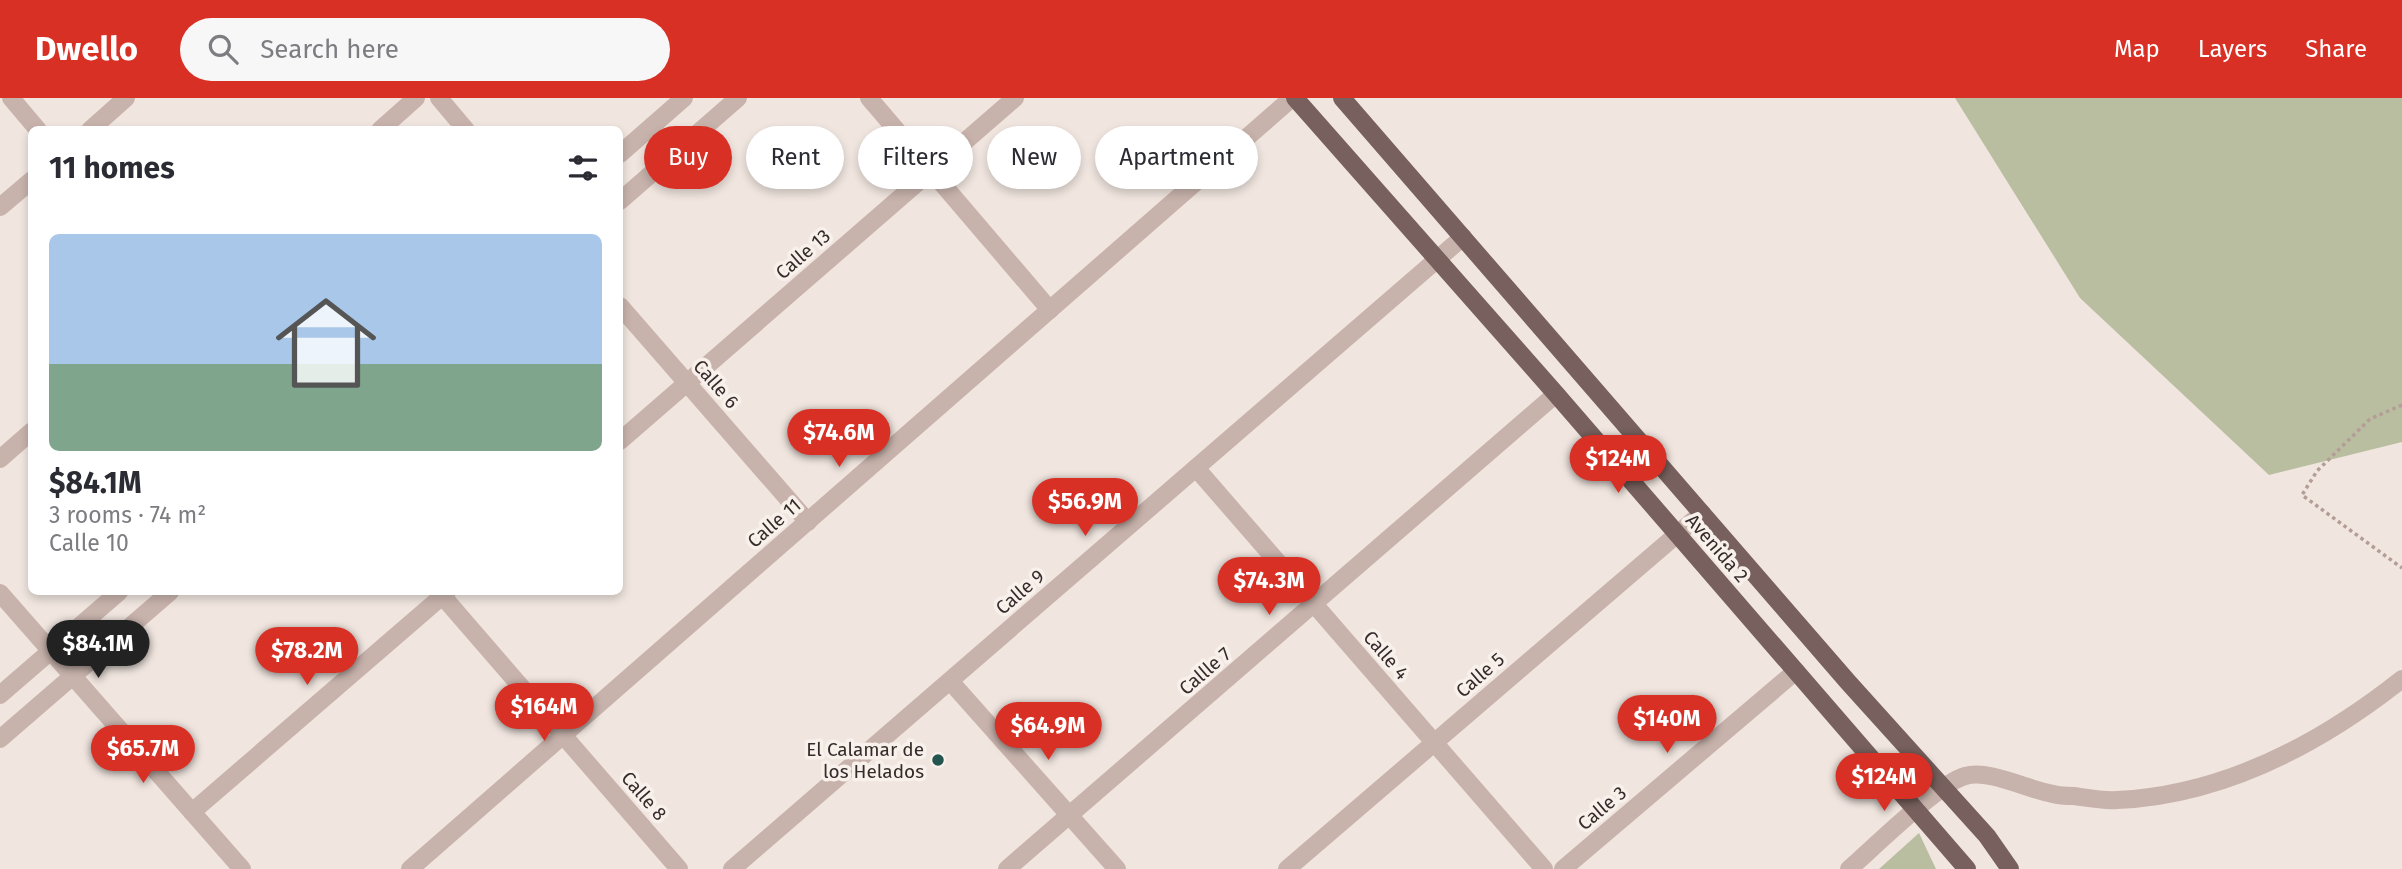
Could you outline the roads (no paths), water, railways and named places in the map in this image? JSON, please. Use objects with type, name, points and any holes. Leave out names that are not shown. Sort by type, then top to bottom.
[{"type":"main road","name":"Avenida 2","points":[[1294,98],[1556,394],[1967,869]]},
{"type":"main road","name":"Avenida 2","points":[[1342,98],[1848,682],[1987,836],[2010,869]]},
{"type":"street","points":[[11,98],[35,126]]},
{"type":"street","points":[[94,126],[126,98]]},
{"type":"street","points":[[384,126],[416,98]]},
{"type":"street","points":[[439,98],[463,126]]},
{"type":"street","points":[[623,151],[684,98]]},
{"type":"street","points":[[623,198],[738,98]]},
{"type":"street","points":[[869,98],[893,126]]},
{"type":"street","name":"Calle 13","points":[[973,134],[1015,98]]},
{"type":"street","name":"Calle 11","points":[[410,869],[1294,98]]},
{"type":"street","points":[[0,207],[28,183]]},
{"type":"street","name":"Calle 13","points":[[623,438],[910,189]]},
{"type":"street","points":[[946,189],[1049,310]]},
{"type":"street","name":"Calle 9","points":[[732,869],[1463,237]]},
{"type":"street","name":"Calle 6","points":[[623,309],[808,522]]},
{"type":"street","name":"Callle 7","points":[[1007,869],[1556,394]]},
{"type":"street","points":[[0,459],[28,434]]},
{"type":"street","name":"Calle 4","points":[[1196,468],[1544,869]]},
{"type":"street","name":"Calle 5","points":[[1287,869],[1702,513]]},
{"type":"street","points":[[0,593],[242,869]]},
{"type":"street","points":[[0,695],[115,595]]},
{"type":"street","points":[[0,740],[167,595]]},
{"type":"street","points":[[192,812],[440,595]]},
{"type":"street","name":"Calle 8","points":[[444,595],[679,869]]},
{"type":"street","name":"Calle 3","points":[[1563,869],[1796,671]]},
{"type":"street","points":[[1849,869],[1944,787],[1965,776],[1985,775],[2053,794],[2115,800],[2191,790],[2279,758],[2358,714],[2402,679]]},
{"type":"street","points":[[950,681],[1117,869]]},
{"type":"place","name":"El Calamar de los Helados","points":[[938,760]]}]
